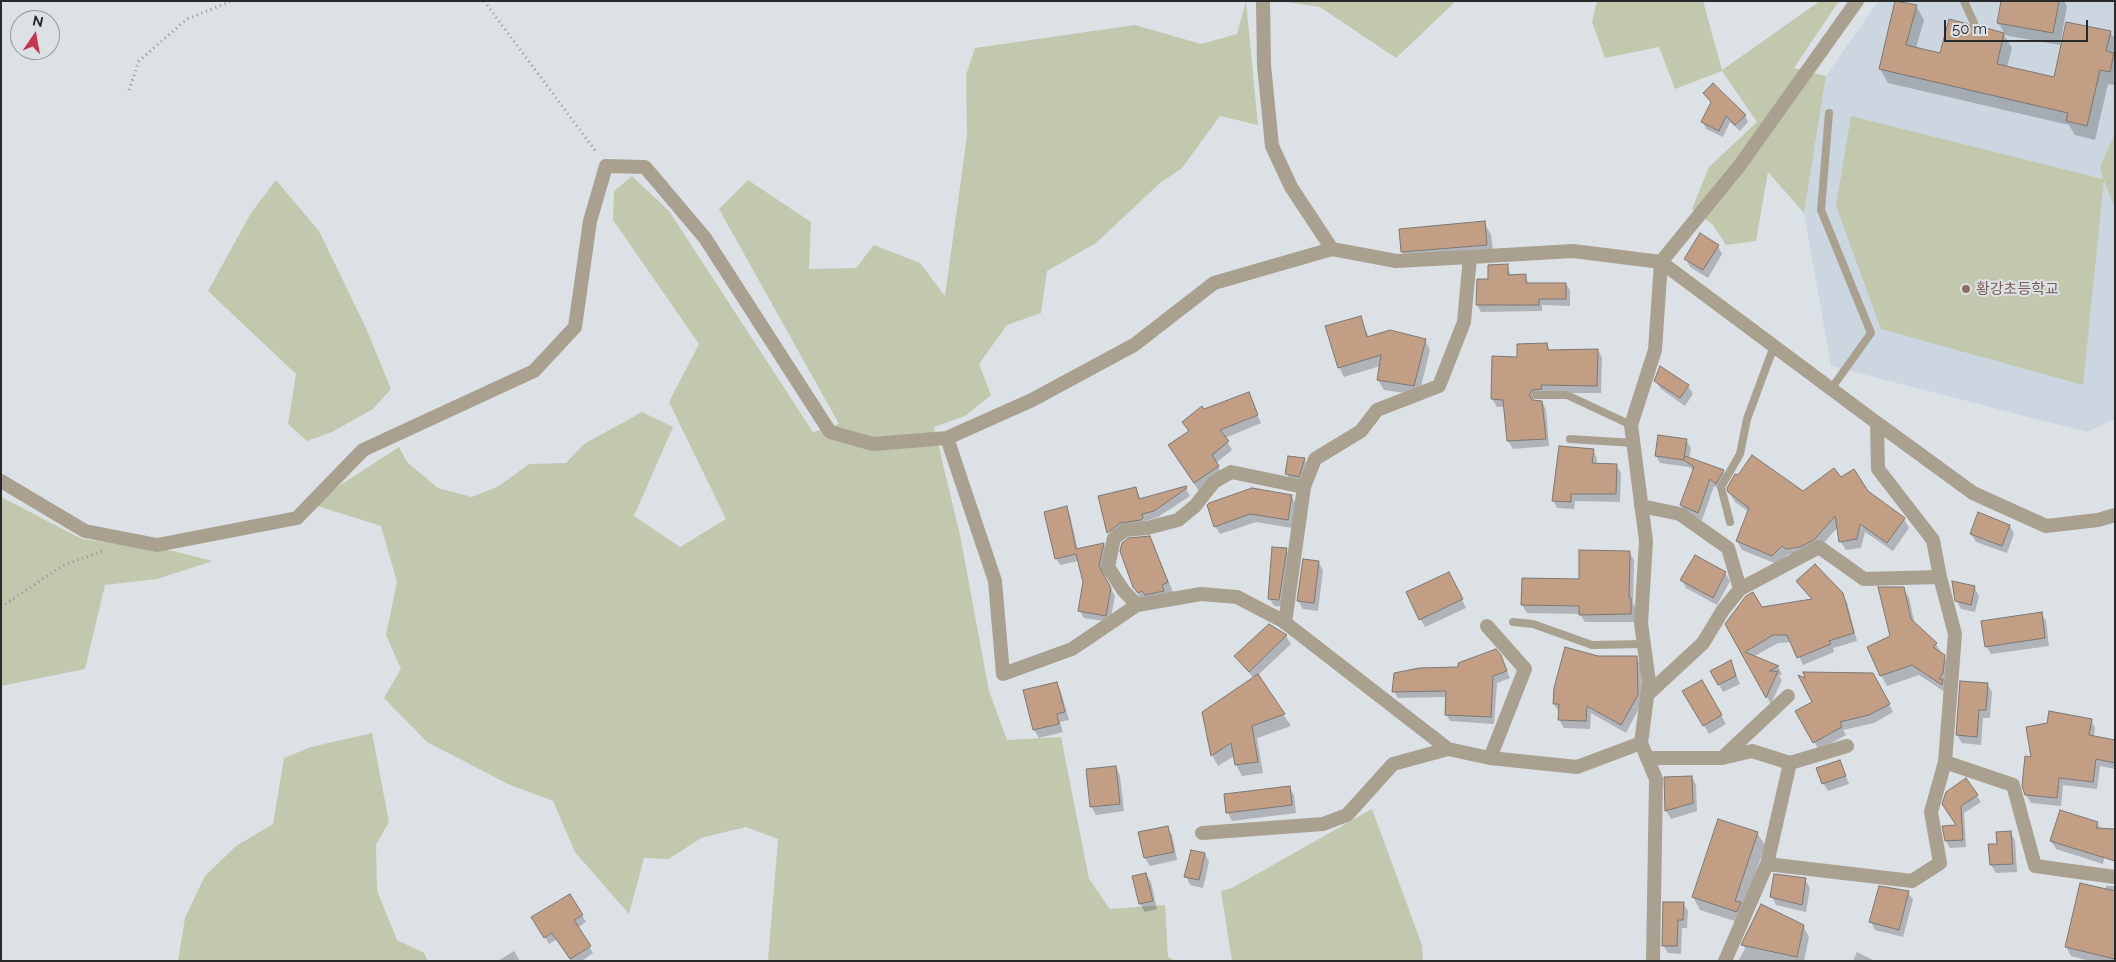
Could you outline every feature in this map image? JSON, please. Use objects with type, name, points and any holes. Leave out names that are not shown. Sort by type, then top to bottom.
[{"type":"street","points":[[1263,1],[1264,65],[1272,146],[1291,187],[1332,249]]},
{"type":"street","points":[[1653,961],[1656,779],[1641,743],[1649,682],[1642,623],[1646,541],[1631,425],[1655,350],[1661,262],[1740,166],[1857,1]]},
{"type":"street","points":[[1,481],[85,531],[157,545],[297,518],[363,450],[534,371],[575,327],[590,221],[606,166],[645,167],[705,238],[830,432],[873,444],[947,438],[1032,400],[1134,345],[1214,282],[1332,249],[1396,261],[1573,251],[1661,262],[1877,424],[1973,493],[2046,526],[2098,520],[2115,516]]},
{"type":"street","points":[[1285,623],[1304,487],[1316,459],[1361,431],[1377,410],[1439,386],[1464,322],[1470,257]]},
{"type":"street","points":[[1767,864],[1912,881],[1940,863],[1932,812],[1945,762],[1955,634],[1940,577],[1933,540],[1878,469],[1877,424]]},
{"type":"street","points":[[947,438],[995,581],[1003,674],[1072,649],[1137,605],[1201,594],[1237,597],[1285,623],[1448,749],[1490,758],[1577,767],[1641,743]]},
{"type":"street","points":[[1137,605],[1123,590],[1108,567],[1114,538],[1125,530],[1147,528],[1178,520],[1195,506],[1214,482],[1231,472],[1304,487]]},
{"type":"street","points":[[1641,506],[1680,514],[1728,548],[1740,588]]},
{"type":"street","points":[[1647,695],[1704,643],[1723,610],[1740,588],[1819,547],[1864,578],[1940,577]]},
{"type":"street","points":[[1487,626],[1525,669],[1490,758]]},
{"type":"street","points":[[1722,758],[1788,696]]},
{"type":"street","points":[[1647,758],[1722,758],[1752,751],[1790,763],[1847,746]]},
{"type":"street","points":[[1202,833],[1322,824],[1347,815],[1393,764],[1448,749]]},
{"type":"street","points":[[1945,762],[2013,785],[2035,866],[2115,877]]},
{"type":"street","points":[[1725,961],[1767,864],[1790,763]]},
{"type":"lane","points":[[1964,1],[1974,23]]},
{"type":"lane","points":[[1829,113],[1821,210],[1871,333],[1831,389]]},
{"type":"lane","points":[[1730,522],[1721,487],[1740,454],[1747,419],[1774,346]]},
{"type":"lane","points":[[1535,396],[1567,394],[1631,425]]},
{"type":"lane","points":[[1570,439],[1634,443]]},
{"type":"lane","points":[[1513,622],[1533,624],[1592,645],[1644,644]]},
{"type":"path","points":[[128,90],[139,61],[187,19],[232,1]]},
{"type":"path","points":[[484,1],[606,166]]},
{"type":"path","points":[[1,607],[62,566],[107,550]]},
{"type":"shaded area","name":"황강초등학교","points":[[1878,1],[2115,1],[2115,133],[2100,167],[2115,210],[2115,419],[2087,432],[1831,366],[1804,213],[1826,76]]},
{"type":"green space","points":[[1246,1],[1258,125],[1220,116],[1182,168],[1160,183],[1096,243],[1047,271],[1041,313],[1007,325],[979,364],[991,395],[965,416],[934,427],[960,535],[989,691],[1007,740],[1061,737],[1089,879],[1110,909],[1165,905],[1168,957],[1175,961],[768,961],[778,839],[746,827],[701,838],[669,859],[644,858],[629,914],[575,852],[553,801],[510,785],[427,742],[384,698],[401,669],[386,635],[397,582],[381,526],[311,504],[399,447],[407,462],[438,488],[472,497],[499,486],[529,464],[566,463],[584,444],[642,412],[673,427],[634,516],[680,547],[726,519],[669,402],[699,344],[613,220],[614,191],[632,176],[669,211],[813,432],[839,424],[719,209],[748,180],[811,222],[809,269],[856,268],[874,245],[920,263],[945,296],[967,136],[966,75],[975,48],[1135,25],[1201,44],[1237,34]]},
{"type":"green space","points":[[1280,1],[1456,1],[1396,58],[1320,7]]},
{"type":"green space","points":[[1597,1],[1703,1],[1722,70],[1820,1],[1839,1],[1794,68],[1826,76],[1804,213],[1768,172],[1756,241],[1726,245],[1713,225],[1692,209],[1709,167],[1757,122],[1722,71],[1675,89],[1659,47],[1605,58],[1592,22]]},
{"type":"green space","points":[[1851,116],[2103,179],[2100,167],[2115,133],[2115,210],[2104,180],[2083,385],[1881,329],[1836,206]]},
{"type":"green space","points":[[276,180],[319,231],[366,328],[391,389],[373,409],[332,432],[307,441],[288,424],[296,374],[208,291],[251,213]]},
{"type":"green space","points":[[1,497],[82,539],[173,551],[213,561],[157,579],[105,585],[85,669],[1,686]]},
{"type":"green space","points":[[372,733],[389,822],[376,845],[377,891],[397,940],[424,953],[428,961],[178,961],[185,918],[205,876],[236,846],[273,824],[284,758],[311,747]]},
{"type":"green space","points":[[1372,809],[1422,945],[1423,961],[1232,961],[1221,891],[1232,888]]},
{"type":"building","points":[[1895,1],[1917,5],[1906,45],[1940,53],[1949,19],[1968,24],[1973,28],[1979,26],[2004,33],[1997,64],[2054,77],[2066,22],[2111,31],[2106,51],[2114,53],[2110,72],[2100,70],[2087,126],[2066,121],[2068,113],[1879,69]]},
{"type":"building","points":[[2001,1],[2059,1],[2053,33],[1997,23]]},
{"type":"building","points":[[1713,83],[1746,115],[1735,125],[1726,116],[1719,131],[1701,122],[1711,102],[1703,93]]},
{"type":"building","points":[[1485,221],[1487,245],[1401,252],[1399,229]]},
{"type":"building","points":[[1700,233],[1719,245],[1703,270],[1684,259]]},
{"type":"building","points":[[1508,264],[1508,275],[1526,274],[1526,283],[1566,283],[1566,299],[1539,299],[1539,305],[1476,305],[1477,279],[1488,279],[1488,265]]},
{"type":"building","points":[[1361,316],[1367,337],[1390,330],[1426,339],[1414,386],[1377,380],[1381,355],[1338,368],[1325,326]]},
{"type":"building","points":[[1547,343],[1548,350],[1598,349],[1597,386],[1541,385],[1542,389],[1532,390],[1529,395],[1532,400],[1542,401],[1546,439],[1507,441],[1503,400],[1491,399],[1492,356],[1517,357],[1517,344]]},
{"type":"building","points":[[1660,366],[1689,385],[1680,398],[1654,381]]},
{"type":"building","points":[[1249,392],[1258,415],[1220,430],[1229,441],[1212,455],[1219,466],[1194,483],[1168,445],[1189,431],[1182,422],[1202,406],[1204,409]]},
{"type":"building","points":[[1658,435],[1687,439],[1684,459],[1685,456],[1724,470],[1716,484],[1710,479],[1698,513],[1680,505],[1694,467],[1684,460],[1655,456]]},
{"type":"building","points":[[1559,446],[1594,449],[1592,463],[1617,464],[1616,494],[1571,494],[1571,502],[1552,501]]},
{"type":"building","points":[[1752,455],[1803,491],[1834,468],[1841,477],[1854,469],[1868,491],[1905,518],[1887,543],[1860,524],[1857,539],[1839,542],[1835,516],[1814,540],[1800,547],[1786,549],[1782,546],[1772,556],[1736,541],[1749,508],[1728,492],[1727,488],[1735,474],[1738,475]]},
{"type":"building","points":[[1288,456],[1305,458],[1299,477],[1285,474]]},
{"type":"building","points":[[1186,486],[1187,488],[1154,511],[1142,514],[1143,518],[1141,520],[1120,523],[1107,533],[1098,496],[1136,487],[1139,499]]},
{"type":"building","points":[[1252,488],[1292,495],[1288,520],[1250,514],[1214,527],[1207,505]]},
{"type":"building","points":[[1067,506],[1076,549],[1104,543],[1099,566],[1111,588],[1106,616],[1078,611],[1083,582],[1076,554],[1055,559],[1044,512]]},
{"type":"building","points":[[1978,512],[2010,525],[2002,546],[1970,534]]},
{"type":"building","points":[[1150,536],[1168,582],[1162,585],[1164,591],[1145,595],[1142,591],[1138,593],[1133,587],[1120,551],[1122,543],[1128,538]]},
{"type":"building","points":[[1272,547],[1287,548],[1279,600],[1268,599]]},
{"type":"building","points":[[1579,550],[1630,551],[1629,598],[1631,598],[1631,614],[1579,615],[1579,606],[1521,605],[1522,578],[1579,579]]},
{"type":"building","points":[[1695,555],[1726,572],[1713,598],[1680,580]]},
{"type":"building","points":[[1303,559],[1319,561],[1314,603],[1297,601]]},
{"type":"building","points":[[1815,564],[1843,593],[1854,633],[1829,641],[1831,644],[1797,658],[1787,635],[1773,635],[1745,652],[1779,666],[1769,671],[1778,671],[1766,698],[1725,624],[1746,596],[1753,592],[1762,607],[1812,599],[1796,581]]},
{"type":"building","points":[[1449,572],[1463,599],[1419,620],[1406,592]]},
{"type":"building","points":[[1952,581],[1975,586],[1971,605],[1955,601]]},
{"type":"building","points":[[1878,587],[1904,587],[1911,619],[1937,643],[1933,647],[1945,655],[1943,673],[1939,679],[1943,679],[1942,685],[1912,665],[1880,676],[1867,647],[1890,636]]},
{"type":"building","points":[[2042,612],[2045,638],[1985,647],[1981,621]]},
{"type":"building","points":[[1269,624],[1287,635],[1249,672],[1234,656]]},
{"type":"building","points":[[1565,647],[1598,656],[1637,656],[1638,695],[1621,725],[1587,706],[1586,721],[1558,720],[1559,704],[1553,704],[1554,688]]},
{"type":"building","points":[[1496,649],[1501,655],[1507,671],[1493,676],[1491,717],[1445,715],[1446,691],[1392,692],[1394,673],[1419,668],[1458,667],[1458,663]]},
{"type":"building","points":[[1731,660],[1736,676],[1718,685],[1710,671]]},
{"type":"building","points":[[1803,672],[1873,673],[1890,704],[1869,715],[1840,722],[1842,727],[1813,743],[1795,711],[1812,702],[1798,675],[1805,678]]},
{"type":"building","points":[[1258,674],[1285,714],[1252,726],[1258,762],[1235,765],[1231,743],[1211,756],[1202,712]]},
{"type":"building","points":[[1702,680],[1722,715],[1703,726],[1682,691]]},
{"type":"building","points":[[1960,681],[1988,683],[1986,710],[1979,710],[1977,737],[1956,735]]},
{"type":"building","points":[[1057,682],[1065,712],[1057,714],[1059,724],[1033,730],[1023,690]]},
{"type":"building","points":[[2049,711],[2092,719],[2089,735],[2115,740],[2115,763],[2096,759],[2093,782],[2059,778],[2057,798],[2025,795],[2022,786],[2025,756],[2031,757],[2026,727],[2047,723]]},
{"type":"building","points":[[1840,760],[1846,776],[1822,784],[1816,768]]},
{"type":"building","points":[[1116,766],[1120,804],[1090,807],[1086,769]]},
{"type":"building","points":[[1692,776],[1693,803],[1665,811],[1664,777]]},
{"type":"building","points":[[1966,778],[1978,795],[1961,806],[1963,840],[1945,841],[1942,826],[1956,825],[1942,804],[1946,792]]},
{"type":"building","points":[[1290,786],[1292,805],[1226,813],[1224,794]]},
{"type":"building","points":[[2060,810],[2098,822],[2096,828],[2115,829],[2115,861],[2050,841]]},
{"type":"building","points":[[1718,819],[1758,832],[1735,901],[1741,902],[1737,912],[1692,897]]},
{"type":"building","points":[[1168,826],[1174,852],[1144,858],[1138,832]]},
{"type":"building","points":[[2011,831],[2013,864],[1990,865],[1988,844],[1997,844],[1996,832]]},
{"type":"building","points":[[1191,850],[1205,853],[1199,880],[1184,877]]},
{"type":"building","points":[[1146,873],[1153,901],[1139,904],[1132,876]]},
{"type":"building","points":[[1774,874],[1806,878],[1802,905],[1770,897]]},
{"type":"building","points":[[2080,883],[2115,891],[2115,959],[2065,947]]},
{"type":"building","points":[[1879,886],[1909,891],[1899,930],[1869,922]]},
{"type":"building","points":[[570,894],[583,915],[574,920],[591,946],[570,959],[552,933],[544,938],[531,917]]},
{"type":"building","points":[[1663,902],[1684,902],[1683,920],[1678,920],[1677,946],[1662,946]]},
{"type":"building","points":[[1761,904],[1804,925],[1797,957],[1741,945]]},
{"type":"place","name":"황강초등학교","points":[[1966,289]]}]
